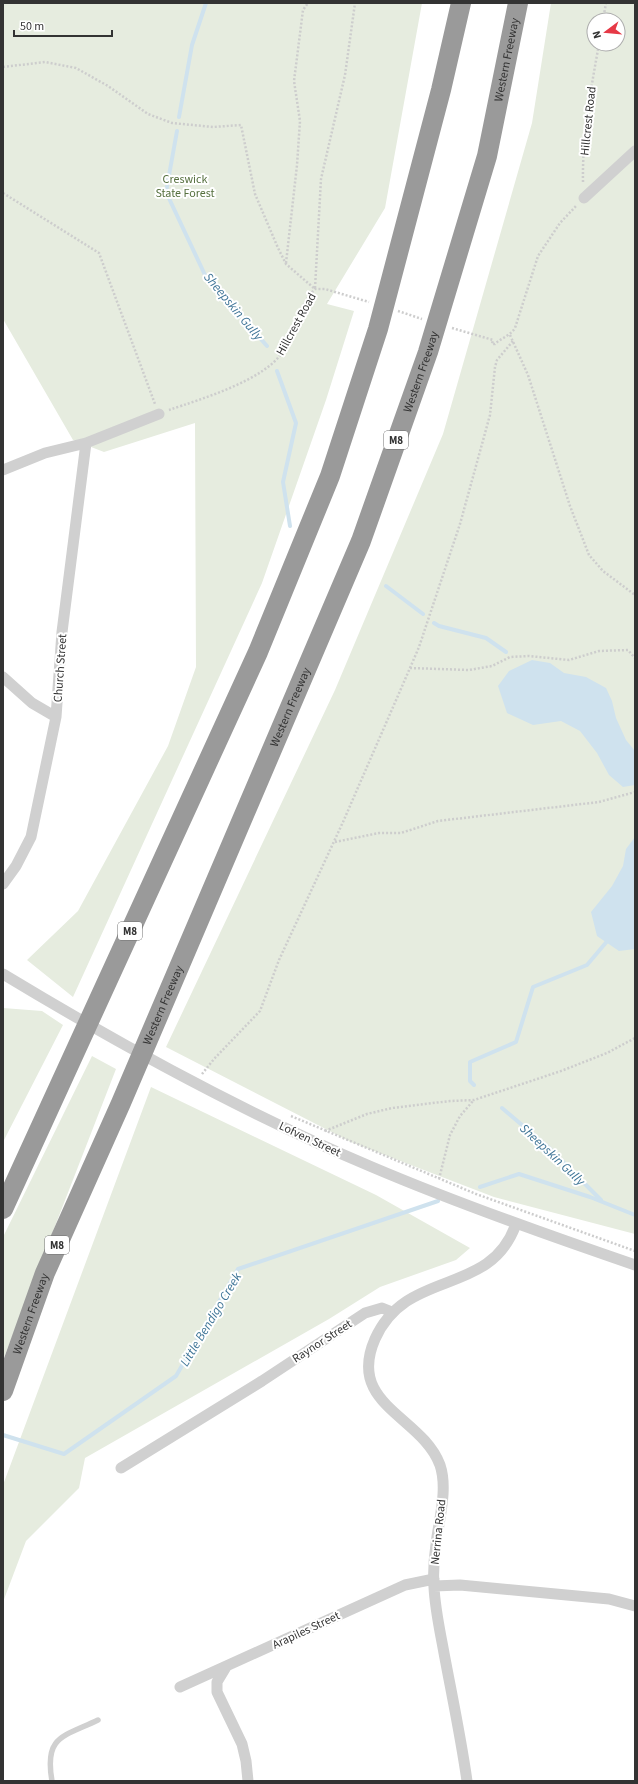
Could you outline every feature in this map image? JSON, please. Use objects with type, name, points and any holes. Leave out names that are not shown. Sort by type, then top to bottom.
[{"type":"highway","name":"M8","points":[[3,1209],[258,652],[330,476],[378,329],[441,90],[461,3]]},
{"type":"highway","name":"Western Freeway","points":[[3,1391],[45,1274],[121,1102],[361,541],[428,352],[487,156],[518,3]]},
{"type":"street","points":[[584,198],[635,151]]},
{"type":"street","points":[[3,470],[45,453],[86,443],[159,414]]},
{"type":"street","name":"Church Street","points":[[3,884],[16,866],[31,837],[56,717],[62,632],[86,443]]},
{"type":"street","points":[[3,677],[32,703],[56,717]]},
{"type":"street","name":"Lofven Street","points":[[3,974],[42,998],[173,1071],[200,1079],[316,1142],[435,1193],[516,1224],[635,1265]]},
{"type":"street","points":[[392,1312],[405,1301],[419,1293],[485,1266],[505,1247],[516,1224]]},
{"type":"street","name":"Raynor Street","points":[[122,1468],[262,1381],[366,1313],[382,1308],[392,1312]]},
{"type":"street","name":"Nerrina Road","points":[[392,1312],[384,1322],[374,1342],[370,1360],[370,1380],[379,1398],[428,1445],[441,1468],[442,1492],[436,1544],[434,1582],[437,1616],[467,1781]]},
{"type":"street","name":"Arapiles Street","points":[[180,1687],[405,1585],[434,1582],[609,1599],[635,1606]]},
{"type":"street","points":[[226,1667],[217,1682],[217,1692],[242,1744],[246,1761],[248,1781]]},
{"type":"lane","points":[[52,1781],[50,1755],[54,1744],[60,1739],[98,1720]]},
{"type":"path","points":[[286,264],[297,165],[300,121],[294,81],[303,10],[308,3]]},
{"type":"path","points":[[315,289],[321,179],[345,76],[355,3]]},
{"type":"path","name":"Hillcrest Road","points":[[584,198],[584,156],[598,52]]},
{"type":"path","points":[[3,67],[45,62],[76,68],[108,86],[148,114],[172,123],[213,127],[241,125],[255,194],[278,248],[286,264],[315,289]]},
{"type":"path","points":[[3,193],[99,253],[159,414]]},
{"type":"path","points":[[452,328],[493,340],[492,344],[495,344],[497,341],[510,335],[515,328],[538,256],[560,223],[584,198]]},
{"type":"path","name":"Hillcrest Road","points":[[159,414],[230,387],[267,368],[283,351],[306,299],[315,289],[331,290],[376,304]]},
{"type":"path","points":[[391,309],[429,321]]},
{"type":"path","points":[[510,335],[528,375],[570,506],[589,555],[603,571],[635,595]]},
{"type":"path","points":[[200,1079],[214,1059],[260,1011],[279,960],[334,842],[419,647],[460,524],[490,415],[496,364],[513,341]]},
{"type":"path","points":[[410,668],[469,670],[492,666],[510,658],[528,656],[569,660],[599,651],[628,650],[635,658]]},
{"type":"path","points":[[334,842],[379,832],[401,833],[438,820],[599,802],[635,792]]},
{"type":"path","points":[[316,1142],[324,1131],[367,1114],[392,1108],[450,1101],[474,1100],[562,1071],[607,1053],[635,1038]]},
{"type":"path","points":[[196,1072],[200,1079]]},
{"type":"path","points":[[200,1079],[208,1078]]},
{"type":"path","points":[[435,1193],[450,1135],[460,1116],[474,1100]]},
{"type":"path","points":[[289,1115],[476,1194],[635,1251]]},
{"type":"green space","name":"Creswick State Forest","points":[[3,3],[422,3],[385,208],[327,304],[354,311],[326,400],[262,583],[73,997],[27,960],[78,911],[168,746],[196,667],[195,423],[104,452],[73,440],[3,319]]},
{"type":"green space","points":[[551,3],[635,3],[635,1234],[494,1197],[351,1142],[166,1047],[335,690],[443,434],[532,123]]},
{"type":"green space","points":[[3,1008],[42,1011],[63,1025],[3,1142]]},
{"type":"green space","points":[[92,1056],[116,1069],[3,1360],[3,1237]]},
{"type":"green space","points":[[151,1087],[376,1195],[470,1248],[456,1260],[380,1287],[329,1319],[85,1458],[79,1488],[26,1541],[3,1602],[3,1485]]},
{"type":"water","points":[[532,660],[550,663],[564,673],[586,677],[606,688],[612,701],[616,718],[626,740],[635,751],[635,785],[623,787],[609,775],[597,753],[580,731],[561,721],[533,725],[507,713],[498,686],[509,671]]},
{"type":"water","points":[[635,837],[635,949],[619,951],[597,936],[591,912],[612,886],[623,866],[626,849]]},
{"type":"waterway","name":"Sheepskin Gully","points":[[179,117],[192,45],[206,3]]},
{"type":"waterway","name":"Sheepskin Gully","points":[[177,131],[166,192],[205,275],[267,346]]},
{"type":"waterway","name":"Sheepskin Gully","points":[[277,371],[296,423],[283,482],[290,526]]},
{"type":"waterway","name":"Sheepskin Gully","points":[[386,586],[423,614]]},
{"type":"waterway","name":"Sheepskin Gully","points":[[434,623],[439,626],[486,638],[506,652]]},
{"type":"waterway","name":"Sheepskin Gully","points":[[474,1085],[470,1081],[470,1062],[516,1042],[533,987],[587,965],[609,939]]},
{"type":"waterway","name":"Sheepskin Gully","points":[[502,1108],[548,1147],[601,1200]]},
{"type":"waterway","name":"Little Bendigo Creek","points":[[480,1187],[519,1174],[590,1197],[635,1215]]},
{"type":"waterway","name":"Little Bendigo Creek","points":[[3,1435],[64,1454],[176,1376],[238,1269],[438,1201]]}]
